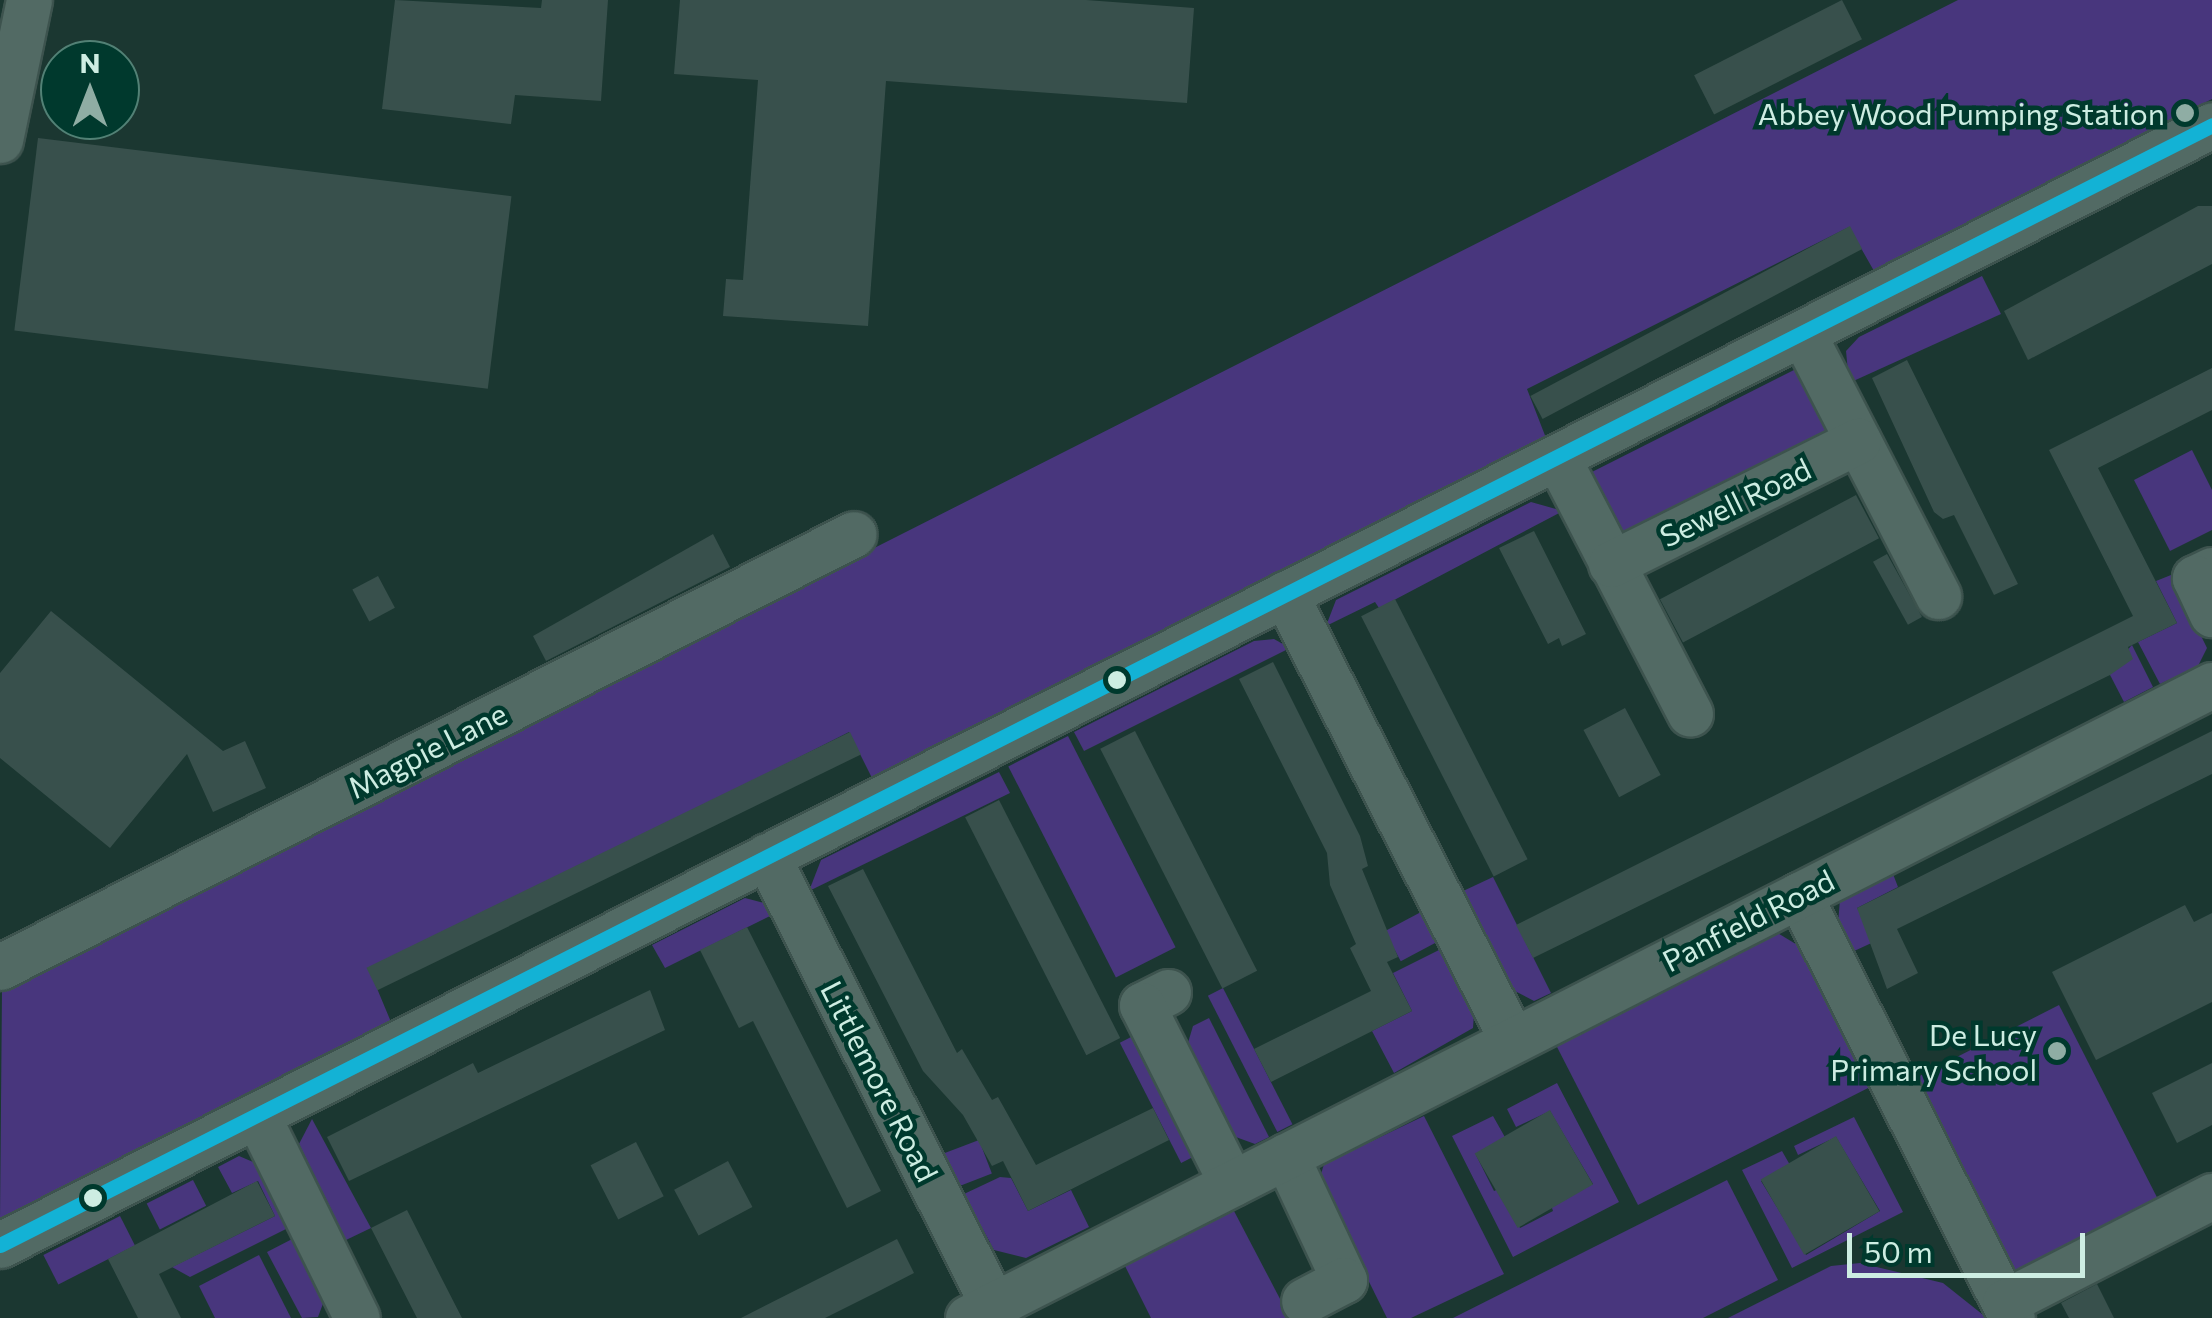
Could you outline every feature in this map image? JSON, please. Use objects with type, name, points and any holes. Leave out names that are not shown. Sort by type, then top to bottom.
[{"type":"street","points":[[0,140],[29,0]]},
{"type":"street","points":[[0,1245],[2212,125]]},
{"type":"street","points":[[1803,334],[1938,596]]},
{"type":"street","name":"Sewell Road","points":[[1611,564],[1858,441]]},
{"type":"street","points":[[1557,458],[1690,714]]},
{"type":"street","name":"Magpie Lane","points":[[0,967],[854,534]]},
{"type":"street","points":[[2212,570],[2194,578],[2212,614]]},
{"type":"street","points":[[1285,594],[1512,1039]]},
{"type":"street","name":"Panfield Road","points":[[981,1312],[2212,684]]},
{"type":"street","name":"Littlemore Road","points":[[766,856],[981,1312]]},
{"type":"street","points":[[1799,894],[2008,1310],[2212,1196]]},
{"type":"street","points":[[1168,992],[1142,1005],[1232,1184]]},
{"type":"street","points":[[258,1115],[357,1318]]},
{"type":"street","points":[[1286,1156],[1344,1280],[1304,1301]]},
{"type":"shaded area","points":[[1958,0],[2212,0],[2212,99],[1874,271],[1849,227],[1527,389],[1546,438],[872,778],[849,732],[371,974],[391,1022],[0,1219],[2,989]]},
{"type":"shaded area","points":[[1982,276],[2001,314],[1849,383],[1846,351],[1859,337]]},
{"type":"shaded area","points":[[1800,367],[1830,415],[1824,441],[1621,536],[1586,475]]},
{"type":"shaded area","points":[[2192,450],[2212,490],[2212,530],[2170,551],[2134,480]]},
{"type":"shaded area","points":[[1531,502],[1563,511],[1379,608],[1375,602],[1326,626],[1336,600]]},
{"type":"shaded area","points":[[2171,575],[2207,648],[2198,666],[2160,684],[2138,642],[2177,623],[2156,581]]},
{"type":"shaded area","points":[[1274,639],[1290,648],[1084,751],[1074,732],[1254,641]]},
{"type":"shaded area","points":[[2132,645],[2153,687],[2124,702],[2108,671]]},
{"type":"shaded area","points":[[1068,736],[1176,947],[1116,978],[1008,766]]},
{"type":"shaded area","points":[[999,772],[1010,793],[809,891],[821,860]]},
{"type":"shaded area","points":[[1893,874],[1898,887],[1857,908],[1878,940],[1852,952],[1838,924],[1840,899]]},
{"type":"shaded area","points":[[1493,877],[1551,993],[1534,1001],[1511,989],[1461,892]]},
{"type":"shaded area","points":[[745,898],[771,905],[774,914],[665,968],[652,945]]},
{"type":"shaded area","points":[[1421,912],[1437,942],[1401,961],[1385,931]]},
{"type":"shaded area","points":[[1776,932],[1804,949],[1872,1086],[1638,1205],[1556,1045]]},
{"type":"shaded area","points":[[1441,949],[1474,1014],[1473,1028],[1394,1073],[1372,1031],[1412,1011],[1393,973]]},
{"type":"shaded area","points":[[1223,988],[1292,1124],[1277,1132],[1208,996]]},
{"type":"shaded area","points":[[2059,1005],[2158,1199],[2015,1272],[1916,1078]]},
{"type":"shaded area","points":[[1209,1018],[1269,1137],[1255,1144],[1233,1136],[1187,1046],[1193,1026]]},
{"type":"shaded area","points":[[1135,1035],[1196,1155],[1181,1163],[1120,1043]]},
{"type":"shaded area","points":[[1557,1083],[1619,1202],[1513,1257],[1452,1136],[1493,1116],[1506,1139],[1476,1155],[1494,1191],[1501,1188],[1520,1228],[1553,1211],[1551,1205],[1593,1184],[1550,1111],[1516,1127],[1507,1109]]},
{"type":"shaded area","points":[[1424,1116],[1504,1274],[1411,1318],[1387,1318],[1319,1181],[1324,1164]]},
{"type":"shaded area","points":[[1854,1117],[1903,1212],[1792,1268],[1742,1170],[1782,1151],[1790,1165],[1761,1181],[1806,1255],[1880,1211],[1836,1137],[1798,1155],[1794,1146]]},
{"type":"shaded area","points":[[312,1119],[371,1228],[346,1240],[299,1144]]},
{"type":"shaded area","points":[[979,1140],[992,1174],[956,1187],[944,1154]]},
{"type":"shaded area","points":[[239,1156],[260,1165],[292,1226],[190,1277],[172,1267],[275,1216],[258,1181],[232,1193],[218,1167]]},
{"type":"shaded area","points":[[1000,1177],[1011,1178],[1028,1211],[1071,1190],[1089,1227],[1026,1258],[994,1250],[964,1194]]},
{"type":"shaded area","points":[[193,1180],[206,1206],[160,1229],[147,1204]]},
{"type":"shaded area","points":[[1727,1180],[1778,1280],[1703,1318],[1453,1318]]},
{"type":"shaded area","points":[[1234,1211],[1290,1318],[1151,1318],[1124,1264]]},
{"type":"shaded area","points":[[120,1216],[135,1245],[58,1284],[43,1255]]},
{"type":"shaded area","points":[[298,1236],[327,1293],[318,1317],[302,1318],[267,1252]]},
{"type":"shaded area","points":[[259,1255],[291,1318],[215,1318],[199,1286]]},
{"type":"shaded area","points":[[1860,1263],[1943,1283],[1987,1318],[1728,1318],[1831,1266]]},
{"type":"building","points":[[395,0],[541,8],[542,0],[608,0],[601,101],[515,95],[511,124],[382,109]]},
{"type":"building","points":[[680,0],[1086,0],[1194,8],[1187,103],[886,81],[868,326],[723,316],[726,279],[743,280],[758,80],[674,74]]},
{"type":"building","points":[[1842,0],[1862,39],[1714,115],[1694,75]]},
{"type":"building","points":[[38,138],[511,196],[488,389],[14,331]]},
{"type":"building","points":[[2198,206],[2212,206],[2212,264],[2028,360],[2004,311]]},
{"type":"building","points":[[1850,226],[1862,249],[1543,419],[1530,396]]},
{"type":"building","points":[[1907,360],[2018,584],[1994,595],[1954,515],[1943,519],[1934,512],[1872,378]]},
{"type":"building","points":[[2212,368],[2212,410],[2098,468],[2177,623],[2128,647],[2133,659],[2110,675],[1533,958],[1516,925],[2133,616],[2049,450]]},
{"type":"building","points":[[1856,495],[1879,538],[1683,642],[1660,599]]},
{"type":"building","points":[[1534,531],[1586,634],[1562,646],[1559,638],[1548,644],[1499,548]]},
{"type":"building","points":[[713,534],[730,567],[546,661],[533,636]]},
{"type":"building","points":[[1887,554],[1922,617],[1908,625],[1873,562]]},
{"type":"building","points":[[378,576],[395,608],[369,621],[352,590]]},
{"type":"building","points":[[1395,599],[1528,859],[1494,876],[1361,616]]},
{"type":"building","points":[[51,611],[223,751],[245,741],[266,788],[213,812],[187,754],[110,848],[0,758],[0,673]]},
{"type":"building","points":[[1273,662],[1360,836],[1368,866],[1362,869],[1398,957],[1387,962],[1412,1011],[1271,1082],[1254,1049],[1371,991],[1350,948],[1356,944],[1330,885],[1327,853],[1239,679]]},
{"type":"building","points":[[1625,708],[1661,775],[1619,797],[1584,730]]},
{"type":"building","points":[[1135,731],[1257,971],[1222,988],[1100,749]]},
{"type":"building","points":[[2212,731],[2212,774],[1897,929],[1918,973],[1887,989],[1857,908]]},
{"type":"building","points":[[850,732],[861,754],[377,990],[366,968]]},
{"type":"building","points":[[999,800],[1120,1038],[1086,1055],[965,817]]},
{"type":"building","points":[[863,869],[957,1053],[962,1049],[992,1100],[998,1097],[1036,1165],[1153,1108],[1169,1140],[1028,1211],[1003,1161],[992,1166],[963,1115],[923,1071],[828,886]]},
{"type":"building","points":[[2185,905],[2194,922],[2212,913],[2212,1002],[2096,1060],[2052,972]]},
{"type":"building","points":[[747,927],[881,1191],[847,1208],[753,1021],[739,1028],[700,950]]},
{"type":"building","points":[[650,990],[665,1030],[349,1181],[327,1137],[473,1063],[478,1073]]},
{"type":"building","points":[[2212,1063],[2212,1125],[2177,1143],[2152,1093]]},
{"type":"building","points":[[1550,1110],[1593,1184],[1518,1228],[1475,1154]]},
{"type":"building","points":[[1836,1136],[1880,1211],[1804,1255],[1761,1180]]},
{"type":"building","points":[[636,1142],[664,1196],[618,1220],[591,1165]]},
{"type":"building","points":[[728,1161],[752,1207],[699,1236],[674,1190]]},
{"type":"building","points":[[257,1181],[275,1216],[159,1274],[181,1318],[138,1318],[108,1259]]},
{"type":"building","points":[[407,1210],[462,1318],[417,1318],[371,1228]]},
{"type":"building","points":[[897,1239],[914,1273],[881,1290],[825,1318],[741,1318]]},
{"type":"building","points":[[2097,1284],[2114,1318],[2069,1318],[2061,1303]]},
{"type":"transit line","points":[[0,1245],[2212,125]]},
{"type":"place","name":"Abbey Wood Pumping Station","points":[[2185,113]]},
{"type":"place","name":"De Lucy Primary School","points":[[2057,1051]]}]
